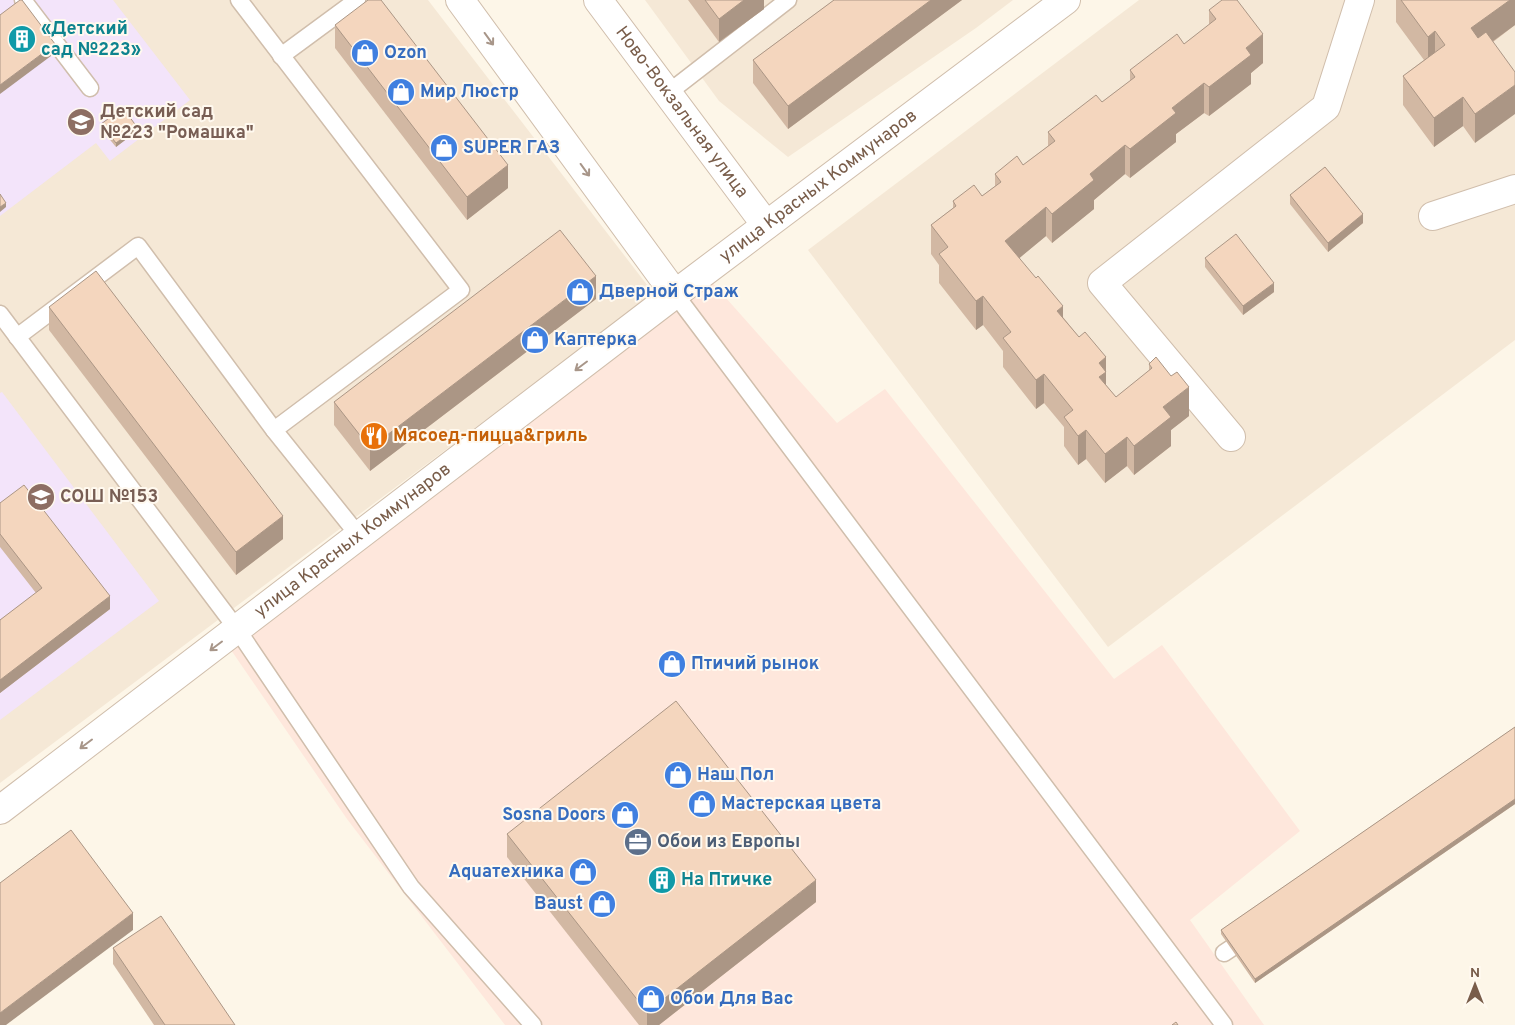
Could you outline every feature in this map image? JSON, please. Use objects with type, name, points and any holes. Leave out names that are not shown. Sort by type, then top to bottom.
[{"type":"street","points":[[460,0],[675,294]]},
{"type":"street","name":"Ново-Вокзальная улица","points":[[598,0],[766,224]]},
{"type":"street","name":"улица Красных Коммунаров","points":[[0,810],[766,224],[1066,0]]},
{"type":"street","points":[[1231,438],[1102,283],[1326,106],[1360,0]]},
{"type":"street","points":[[1433,216],[1515,189]]},
{"type":"lane","points":[[23,0],[90,88]]},
{"type":"lane","points":[[239,0],[461,290],[274,430]]},
{"type":"lane","points":[[281,56],[357,0]]},
{"type":"lane","points":[[668,93],[788,0]]},
{"type":"lane","points":[[17,336],[138,246],[274,430],[359,536]]},
{"type":"lane","points":[[675,294],[1224,1025]]},
{"type":"lane","points":[[0,314],[237,629],[411,887],[533,1025]]},
{"type":"lane","points":[[1224,953],[1256,930]]},
{"type":"shaded area","points":[[0,0],[428,0],[654,294],[0,783]]},
{"type":"shaded area","name":"Детский сад №223 \"Ромашка\"","points":[[0,0],[113,0],[190,100],[110,161],[96,143],[0,216]]},
{"type":"shaded area","points":[[645,0],[1013,0],[976,28],[788,157],[719,101]]},
{"type":"shaded area","points":[[1139,0],[1515,0],[1515,340],[1108,647],[808,250]]},
{"type":"shaded area","name":"Птичий рынок","points":[[710,280],[837,423],[885,389],[1114,679],[1162,645],[1300,831],[1190,920],[1264,1025],[505,1025],[347,819],[231,650]]},
{"type":"shaded area","name":"СОШ №153","points":[[2,392],[159,601],[0,720],[0,393]]},
{"type":"building","name":"«Детский сад №223»","points":[[22,0],[55,44],[0,85],[0,15]]},
{"type":"building","points":[[368,0],[381,0],[508,165],[467,197],[335,25]]},
{"type":"building","points":[[705,0],[744,0],[719,19]]},
{"type":"building","points":[[834,0],[931,0],[788,106],[753,60]]},
{"type":"building","points":[[1222,0],[1237,0],[1263,34],[1246,48],[1251,55],[1209,87],[1204,83],[1172,108],[1176,113],[1130,149],[1125,145],[1090,174],[1094,180],[1052,214],[1046,207],[1005,241],[1036,278],[1038,276],[1063,306],[1057,311],[1079,337],[1085,332],[1106,357],[1099,363],[1106,372],[1099,377],[1116,397],[1152,368],[1149,364],[1156,357],[1171,376],[1177,372],[1189,387],[1163,407],[1171,417],[1134,446],[1127,437],[1105,454],[1086,430],[1078,436],[1064,417],[1073,410],[1044,374],[1036,380],[1003,338],[1011,332],[983,296],[976,301],[939,254],[948,247],[931,225],[956,206],[953,201],[974,185],[982,196],[1001,182],[995,174],[1017,156],[1023,165],[1055,141],[1048,132],[1096,95],[1102,102],[1135,77],[1130,70],[1177,34],[1184,44],[1216,19],[1209,10]]},
{"type":"building","points":[[1401,0],[1510,0],[1471,28],[1478,38],[1486,32],[1515,72],[1515,85],[1475,114],[1463,97],[1434,118],[1403,76],[1445,45],[1435,31],[1428,37]]},
{"type":"building","points":[[123,108],[137,127],[116,143],[101,124]]},
{"type":"building","points":[[1325,167],[1363,214],[1328,243],[1290,195]]},
{"type":"building","points":[[0,194],[6,203],[0,207]]},
{"type":"building","points":[[560,230],[596,276],[370,448],[334,402]]},
{"type":"building","points":[[1236,234],[1274,283],[1243,306],[1205,258]]},
{"type":"building","points":[[96,271],[283,516],[236,552],[49,307]]},
{"type":"building","points":[[24,485],[110,596],[0,680],[0,620],[42,588],[0,534],[0,503]]},
{"type":"building","name":"На Птичке","points":[[676,701],[816,880],[647,1012],[507,834]]},
{"type":"building","points":[[1515,727],[1515,799],[1255,979],[1221,930]]},
{"type":"building","points":[[71,830],[133,913],[0,1013],[0,883]]},
{"type":"building","points":[[161,916],[235,1025],[165,1025],[113,948]]},
{"type":"place","name":"«Детский сад №223»","points":[[22,39]]},
{"type":"place","name":"Ozon","points":[[365,53]]},
{"type":"place","name":"Мир Люстр","points":[[401,92]]},
{"type":"place","name":"Детский сад №223 \"Ромашка\"","points":[[81,122]]},
{"type":"place","name":"SUPER ГАЗ","points":[[444,148]]},
{"type":"place","name":"Дверной Страж","points":[[580,292]]},
{"type":"place","name":"Каптерка","points":[[535,340]]},
{"type":"place","name":"Мясоед-пицца&гриль","points":[[374,436]]},
{"type":"place","name":"СОШ №153","points":[[41,497]]},
{"type":"place","name":"Птичий рынок","points":[[672,664]]},
{"type":"place","name":"Наш Пол","points":[[678,775]]},
{"type":"place","name":"Мастерская цвета","points":[[702,804]]},
{"type":"place","name":"Sosna Doors","points":[[625,815]]},
{"type":"place","name":"Обои из Европы","points":[[638,842]]},
{"type":"place","name":"Aquaтехника","points":[[583,872]]},
{"type":"place","name":"На Птичке","points":[[662,880]]},
{"type":"place","name":"Baust","points":[[602,904]]},
{"type":"place","name":"Обои Для Вас","points":[[651,999]]}]
